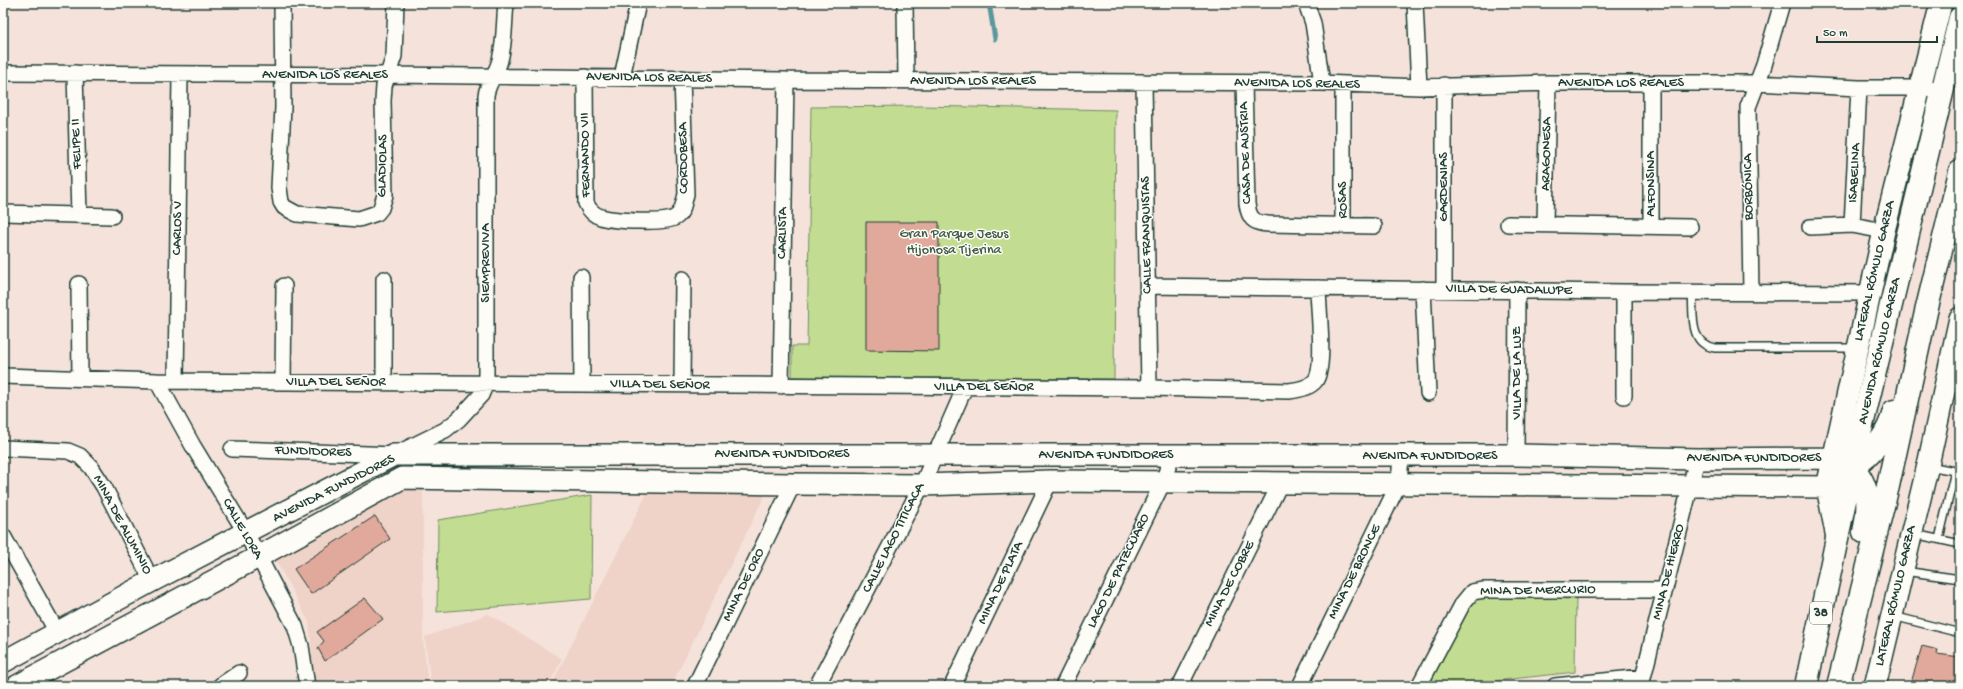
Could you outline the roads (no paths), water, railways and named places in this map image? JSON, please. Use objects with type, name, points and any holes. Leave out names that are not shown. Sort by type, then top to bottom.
[{"type":"main road","name":"AVENIDA RÓMULO GARZA","points":[[1806,686],[1837,540],[1842,463],[1942,91],[1960,18]]},
{"type":"main road","points":[[1838,686],[1888,486],[1926,312],[1960,172]]},
{"type":"main road","points":[[1846,650],[1850,601],[1868,505],[1865,485],[1842,463],[1871,453],[1886,431],[1893,417],[1911,344],[1926,312]]},
{"type":"street","name":"GLADIOLAS","points":[[282,3],[279,188],[281,202],[284,207],[297,214],[359,219],[377,213],[381,208],[385,195],[383,101],[384,86],[394,56],[396,3]]},
{"type":"street","name":"SIEMPREVIVA","points":[[394,456],[445,430],[459,419],[481,395],[486,383],[486,95],[489,83],[500,61],[502,52],[506,3]]},
{"type":"street","points":[[622,77],[638,3]]},
{"type":"street","points":[[905,3],[906,80]]},
{"type":"street","points":[[1306,3],[1313,23],[1322,83]]},
{"type":"street","points":[[1415,3],[1419,87]]},
{"type":"street","name":"BORBÓNICA","points":[[1751,292],[1748,106],[1764,65],[1782,3]]},
{"type":"street","name":"LATERAL RÓMULO GARZA","points":[[1842,463],[1857,348],[1884,232],[1941,3]]},
{"type":"street","name":"AVENIDA LOS REALES","points":[[3,73],[1322,83],[1419,87],[1444,85],[1548,83],[1756,83],[1859,88],[1920,88],[1942,91]]},
{"type":"street","name":"FELIPE II","points":[[75,73],[79,214]]},
{"type":"street","name":"CARLOS V","points":[[176,381],[180,75]]},
{"type":"street","name":"FERNANDO VII","points":[[585,78],[586,203],[593,214],[610,219]]},
{"type":"street","name":"CORDOBESA","points":[[610,219],[664,220],[677,216],[681,211],[686,194],[682,78]]},
{"type":"street","name":"CARLISTA","points":[[781,386],[786,80]]},
{"type":"street","name":"CALLE FRANQUISTAS","points":[[1144,82],[1149,388]]},
{"type":"street","name":"CASA DE AUSTRIA","points":[[1244,83],[1247,204],[1249,215],[1254,221]]},
{"type":"street","name":"ARAGONESA","points":[[1546,224],[1548,83]]},
{"type":"street","name":"ROSAS","points":[[1254,221],[1268,224],[1342,226],[1343,84]]},
{"type":"street","name":"ALFONSINA","points":[[1508,224],[1651,226],[1651,84]]},
{"type":"street","name":"GARDENIAS","points":[[1444,85],[1444,289]]},
{"type":"street","name":"ISABELINA","points":[[1852,225],[1859,88]]},
{"type":"street","points":[[3,213],[112,216]]},
{"type":"street","points":[[1810,227],[1852,225],[1884,232]]},
{"type":"street","points":[[1342,226],[1374,226]]},
{"type":"street","points":[[1651,226],[1690,227]]},
{"type":"street","points":[[581,277],[582,384]]},
{"type":"street","points":[[384,279],[384,382]]},
{"type":"street","points":[[682,385],[683,279]]},
{"type":"street","points":[[79,284],[80,378]]},
{"type":"street","points":[[283,382],[284,286]]},
{"type":"street","name":"VILLA DE GUADALUPE","points":[[1148,286],[1624,292],[1870,293]]},
{"type":"street","name":"VILLA DEL SEÑOR","points":[[3,376],[157,381],[965,388],[1149,388],[1289,391],[1298,390],[1314,382],[1318,376],[1321,360],[1318,288]]},
{"type":"street","points":[[1423,289],[1428,393]]},
{"type":"street","name":"VILLA DE LA LUZ","points":[[1516,455],[1517,290]]},
{"type":"street","points":[[1624,292],[1624,396]]},
{"type":"street","name":"LATERAL RÓMULO GARZA","points":[[1875,686],[1910,533],[1928,465],[1960,318]]},
{"type":"street","name":"CALLE LORA","points":[[157,381],[193,446],[246,533],[295,626],[301,646],[307,686]]},
{"type":"street","name":"CALLE LAGO TITICACA","points":[[818,686],[922,485],[965,388]]},
{"type":"street","name":"MINA DE ALUMINIO","points":[[3,448],[68,451],[84,460],[104,487],[152,581]]},
{"type":"street","name":"FUNDIDORES","points":[[232,449],[394,456]]},
{"type":"street","name":"AVENIDA FUNDIDORES","points":[[3,662],[152,581],[394,456],[936,454],[1516,455],[1697,458],[1842,463]]},
{"type":"street","name":"LAGO DE PATZCUARO","points":[[1063,686],[1162,482],[1172,455]]},
{"type":"street","points":[[394,456],[402,478]]},
{"type":"street","name":"MINA DE BRONCE","points":[[1300,686],[1399,483],[1401,456]]},
{"type":"street","name":"MINA DE HIERRO","points":[[1642,681],[1697,458]]},
{"type":"street","name":"AVENIDA FUNDIDORES","points":[[17,686],[402,478],[922,485],[1050,481],[1827,486],[1842,463]]},
{"type":"street","name":"MINA DE PLATA","points":[[952,686],[1050,481]]},
{"type":"street","name":"MINA DE COBRE","points":[[1180,686],[1281,482]]},
{"type":"street","name":"MINA DE ORO","points":[[695,686],[793,484]]},
{"type":"street","points":[[1827,486],[1837,540]]},
{"type":"street","points":[[3,536],[58,632]]},
{"type":"street","name":"MINA DE MERCURIO","points":[[1419,686],[1462,603],[1472,592],[1484,590],[1665,590]]},
{"type":"street","points":[[220,686],[239,673]]},
{"type":"street","points":[[1555,686],[1642,681]]},
{"type":"lane","points":[[1692,292],[1695,331],[1699,341],[1705,346],[1715,348],[1857,348]]},
{"type":"lane","points":[[1928,465],[1957,472],[1939,540]]},
{"type":"lane","points":[[1910,533],[1960,544]]},
{"type":"lane","points":[[1902,570],[1960,579]]},
{"type":"lane","points":[[1891,615],[1960,633]]},
{"type":"waterway","points":[[989,3],[995,39]]},
{"type":"park label","name":"Gran Parque Jesus Hijonosa Tijerina","points":[[954,242]]}]
